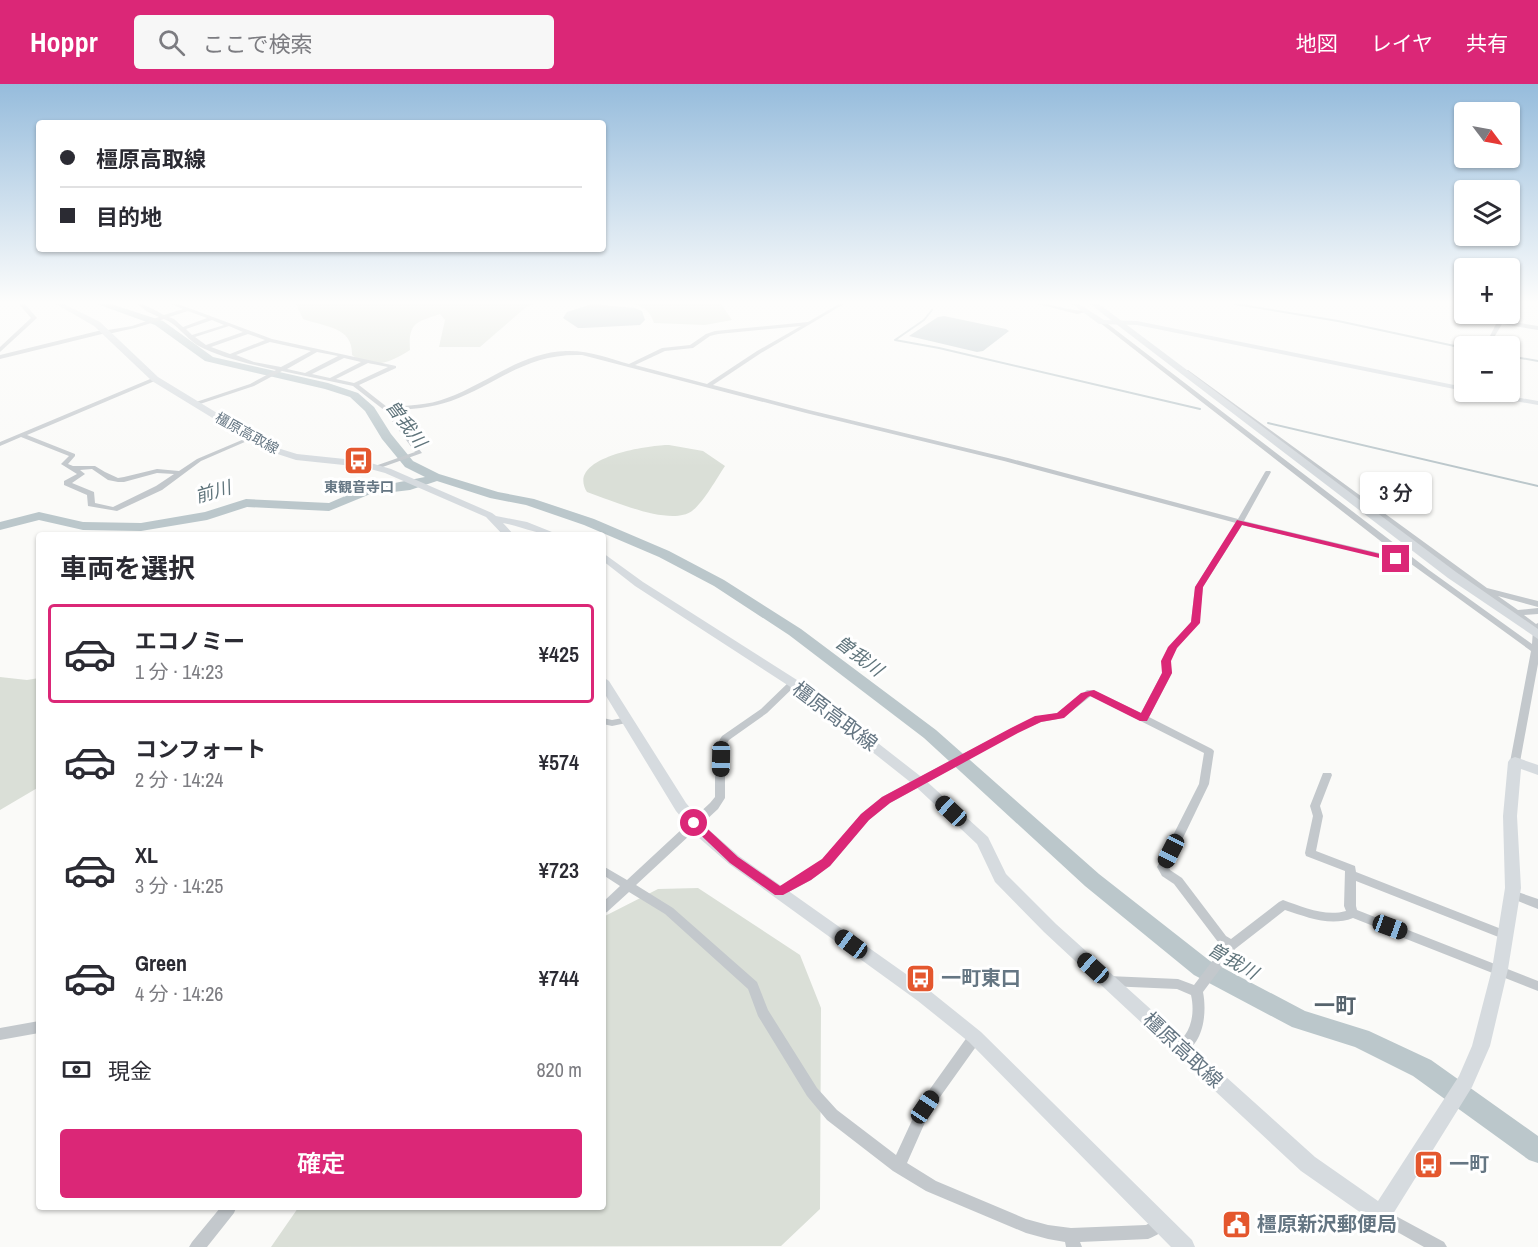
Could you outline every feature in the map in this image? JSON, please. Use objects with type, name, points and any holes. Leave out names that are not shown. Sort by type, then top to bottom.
[{"type":"highway","points":[[1158,358],[1452,575],[1538,635]]},
{"type":"main road","name":"橿原高取線","points":[[134,358],[155,379],[251,438],[286,455],[377,467],[495,519],[523,524],[546,532]]},
{"type":"main road","points":[[1312,358],[1454,387]]},
{"type":"main road","points":[[1520,401],[1538,404]]},
{"type":"main road","name":"橿原高取線","points":[[495,519],[506,532]]},
{"type":"main road","name":"橿原高取線","points":[[606,558],[639,584],[793,683],[919,782],[982,840],[1000,878],[1050,928],[1308,1164],[1381,1215]]},
{"type":"main road","points":[[606,686],[681,807],[694,823],[734,860],[924,996],[975,1036],[1185,1247]]},
{"type":"main road","points":[[1381,1215],[1466,1081],[1481,1046],[1500,969],[1512,894],[1510,816],[1515,762],[1538,770]]},
{"type":"street","points":[[238,358],[356,385],[386,410],[419,453],[389,461],[377,467]]},
{"type":"street","points":[[195,404],[265,379],[302,358]]},
{"type":"street","points":[[307,374],[338,358]]},
{"type":"street","points":[[352,358],[394,367],[356,385]]},
{"type":"street","points":[[386,410],[451,399],[505,371],[542,358]]},
{"type":"street","points":[[604,358],[865,427],[1017,462],[1240,522],[1396,559],[1408,559]]},
{"type":"street","points":[[631,365],[645,358]]},
{"type":"street","points":[[709,385],[753,358]]},
{"type":"street","points":[[1150,358],[1408,559],[1537,652]]},
{"type":"street","points":[[1163,358],[1196,376],[1483,590],[1538,627],[1537,652],[1515,762]]},
{"type":"street","points":[[332,379],[367,362]]},
{"type":"street","points":[[0,444],[155,379]]},
{"type":"street","points":[[21,435],[73,455],[64,464],[82,474],[67,483],[91,494],[91,504],[114,509],[159,488],[199,460],[251,438]]},
{"type":"street","points":[[0,436],[10,440]]},
{"type":"street","points":[[74,468],[93,467],[108,478],[116,480],[157,471],[181,473]]},
{"type":"street","points":[[1143,719],[1167,673],[1166,661],[1173,647],[1195,623],[1199,587],[1268,472]]},
{"type":"street","points":[[1483,590],[1491,590],[1538,604]]},
{"type":"street","points":[[1513,612],[1520,614],[1538,611]]},
{"type":"street","points":[[606,906],[720,798],[720,747],[725,738],[764,711],[793,683]]},
{"type":"street","points":[[779,892],[807,877],[826,863],[865,817],[886,800],[1039,719],[1060,716],[1090,692],[1209,751],[1204,784],[1163,867],[1166,873],[1178,881],[1228,950]]},
{"type":"street","points":[[606,722],[628,720]]},
{"type":"street","points":[[1328,775],[1315,806],[1318,816],[1310,853],[1351,870],[1350,906],[1353,913],[1500,969],[1538,986]]},
{"type":"street","points":[[606,872],[669,911],[753,986],[762,1012],[812,1092],[832,1115],[898,1166],[931,1186],[1026,1226],[1073,1241],[1148,1232],[1161,1223]]},
{"type":"street","points":[[1352,875],[1505,935]]},
{"type":"street","points":[[1512,894],[1538,904]]},
{"type":"street","points":[[1182,1047],[1192,1040],[1201,1005],[1199,990],[1228,950],[1283,905],[1330,918],[1347,917],[1353,913]]},
{"type":"street","points":[[1108,981],[1178,984],[1199,990]]},
{"type":"street","points":[[0,1034],[36,1028]]},
{"type":"street","points":[[898,1166],[925,1107],[975,1036]]},
{"type":"street","points":[[197,1247],[227,1210]]},
{"type":"street","points":[[1381,1215],[1439,1247]]},
{"type":"shaded area","points":[[357,358],[395,358],[375,364]]},
{"type":"shaded area","points":[[669,445],[703,451],[725,466],[692,511],[670,516],[655,514],[587,492],[583,480],[588,470],[598,462],[628,451]]},
{"type":"shaded area","points":[[0,677],[27,680],[36,678],[36,789],[0,810]]},
{"type":"shaded area","points":[[698,888],[800,955],[821,1008],[820,1209],[781,1246],[271,1247],[297,1210],[606,1210],[606,915],[658,889]]},
{"type":"waterway","name":"曽我川","points":[[208,358],[328,386],[354,395],[370,409],[386,436],[409,464],[435,477],[495,495],[529,502],[589,522],[664,554],[719,583],[795,632],[930,734],[1092,880],[1202,968],[1300,1020],[1361,1038],[1422,1068],[1538,1151]]},
{"type":"waterway","points":[[983,358],[1200,409]]},
{"type":"waterway","points":[[1522,358],[1538,361]]},
{"type":"waterway","points":[[1268,423],[1538,486]]},
{"type":"waterway","name":"前川","points":[[0,526],[39,516],[83,526],[141,527],[207,516],[246,503],[329,507],[364,492],[410,486],[434,478]]},
{"type":"place","name":"東観音寺口","points":[[359,460]]},
{"type":"place","name":"一町東口","points":[[920,978]]},
{"type":"place","name":"一町","points":[[1428,1164]]},
{"type":"place","name":"橿原新沢郵便局","points":[[1236,1224]]},
{"type":"district","name":"一町","points":[[1335,1006]]},
{"type":"route","points":[[694,823],[734,860],[779,892],[807,877],[826,863],[865,817],[886,800],[1014,730],[1039,719],[1060,716],[1090,692],[1143,719],[1167,673],[1166,661],[1173,647],[1195,623],[1199,587],[1240,522],[1396,559]]}]
